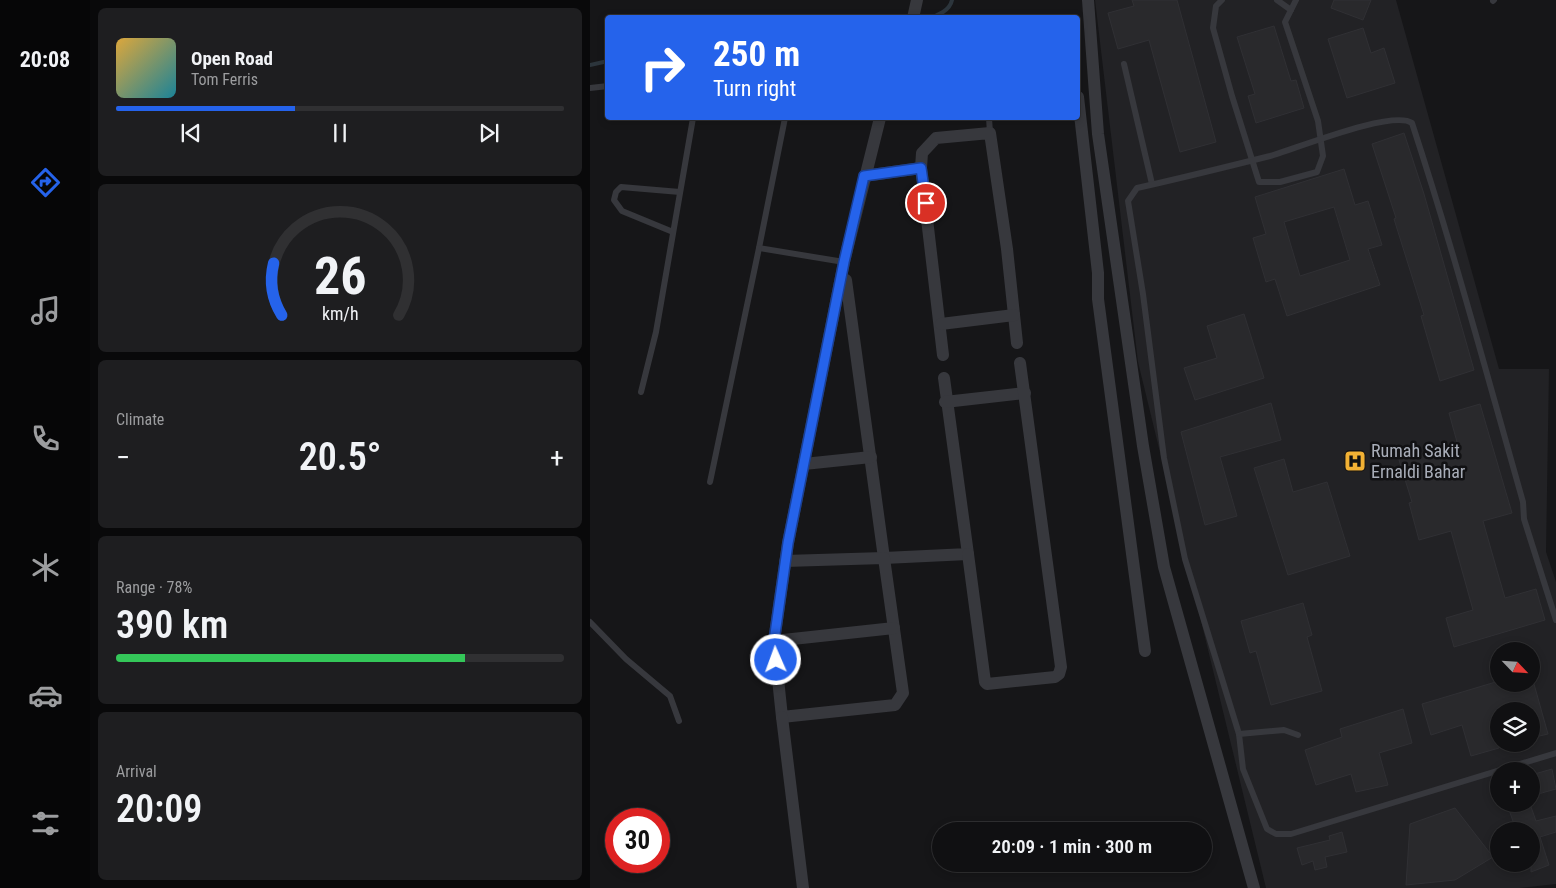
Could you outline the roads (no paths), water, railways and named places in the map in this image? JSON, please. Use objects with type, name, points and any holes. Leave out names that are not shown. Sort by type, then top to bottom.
[{"type":"street","points":[[913,15],[917,0]]},
{"type":"street","points":[[1088,0],[1098,134],[1143,446],[1164,567],[1254,888]]},
{"type":"street","points":[[1080,115],[1098,273],[1098,299],[1145,651]]},
{"type":"street","points":[[803,888],[774,641],[785,561],[844,262],[879,120]]},
{"type":"street","points":[[943,355],[941,324],[921,168],[922,153],[936,138],[990,133],[1017,343]]},
{"type":"street","points":[[864,176],[921,168]]},
{"type":"street","points":[[782,716],[895,705],[903,693],[871,457],[849,314],[844,262]]},
{"type":"street","points":[[941,324],[1014,315]]},
{"type":"street","points":[[944,378],[985,682],[987,684],[1054,677],[1059,674],[1061,667],[1040,524],[1020,363]]},
{"type":"street","points":[[946,402],[1025,393]]},
{"type":"street","points":[[804,464],[871,457]]},
{"type":"street","points":[[785,561],[968,554]]},
{"type":"street","points":[[774,641],[894,628]]},
{"type":"lane","points":[[1222,0],[1216,6],[1213,28],[1232,96],[1260,182],[1280,182],[1317,172],[1323,156],[1318,121],[1285,22],[1296,0]]},
{"type":"lane","points":[[1277,0],[1291,10]]},
{"type":"lane","points":[[1124,64],[1152,184]]},
{"type":"lane","points":[[590,88],[605,86]]},
{"type":"lane","points":[[1556,620],[1524,520],[1523,502],[1437,198],[1412,123],[1402,119],[1389,121],[1319,138],[1272,155],[1137,188],[1128,201],[1144,304],[1164,458],[1185,559],[1240,734],[1243,770],[1267,830],[1276,834],[1291,834],[1556,753]]},
{"type":"lane","points":[[641,392],[656,332],[692,120]]},
{"type":"lane","points":[[710,482],[785,120]]},
{"type":"lane","points":[[988,120],[990,133]]},
{"type":"lane","points":[[673,232],[622,211],[614,200],[616,192],[622,187],[680,192]]},
{"type":"lane","points":[[759,248],[844,262]]},
{"type":"lane","points":[[590,622],[626,659],[670,696],[679,721]]},
{"type":"lane","points":[[1240,734],[1284,730],[1298,735]]},
{"type":"waterway","points":[[938,15],[949,7],[952,0]]},
{"type":"waterway","points":[[590,65],[605,62]]},
{"type":"place","name":"Rumah Sakit Ernaldi Bahar","points":[[1355,461]]}]
